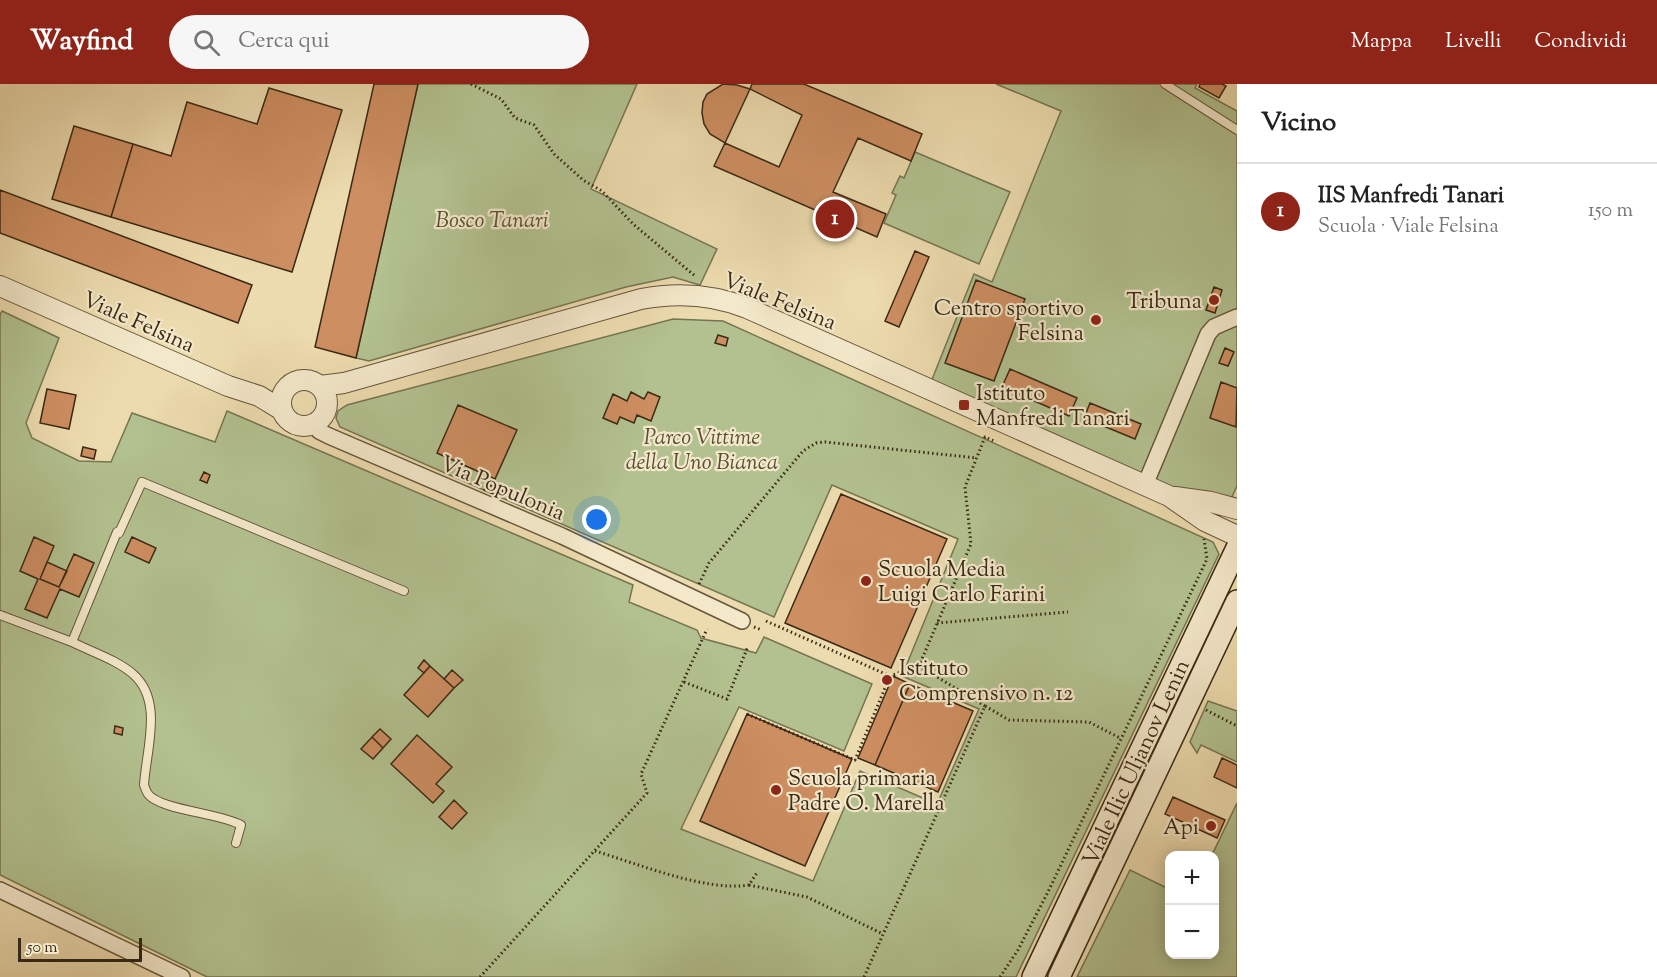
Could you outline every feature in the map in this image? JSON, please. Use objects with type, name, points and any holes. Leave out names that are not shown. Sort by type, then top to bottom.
[{"type":"main road","name":"Viale Ilic Uljanov Lenin","points":[[1033,977],[1237,548]]},
{"type":"main road","name":"Viale Ilic Uljanov Lenin","points":[[1059,977],[1237,601]]},
{"type":"street","name":"Viale Felsina","points":[[0,286],[228,386],[282,402],[286,387],[299,380],[314,381],[323,392],[344,383],[633,301],[664,295],[710,297],[747,308],[1145,485],[1169,496],[1205,521],[1237,536]]},
{"type":"street","points":[[1145,485],[1208,334],[1214,327],[1237,316]]},
{"type":"street","points":[[282,402],[291,422],[298,425],[314,424],[324,413],[323,392]]},
{"type":"street","name":"Via Populonia","points":[[314,424],[329,436],[562,536],[742,621]]},
{"type":"street","name":"Viale Felsina","points":[[1169,496],[1211,502],[1237,510]]},
{"type":"street","points":[[0,890],[182,977]]},
{"type":"lane","points":[[1166,84],[1237,130]]},
{"type":"lane","points":[[72,642],[118,532],[142,482],[404,591]]},
{"type":"lane","points":[[0,615],[72,642],[132,673],[141,682],[150,703],[151,717],[144,785],[148,794],[160,801],[237,822],[241,825],[236,843]]},
{"type":"path","points":[[471,84],[501,99],[515,118],[534,124],[554,154],[584,180],[602,191],[633,224],[695,276]]},
{"type":"path","points":[[766,621],[890,676],[919,666],[971,544],[965,487],[985,436],[996,442]]},
{"type":"path","points":[[698,586],[709,563],[803,452],[816,443],[825,442],[976,458]]},
{"type":"path","points":[[1000,977],[1018,950],[1048,892],[1208,559],[1204,540]]},
{"type":"path","points":[[937,623],[1068,612]]},
{"type":"path","points":[[480,977],[647,793],[641,774],[707,629]]},
{"type":"path","points":[[683,681],[727,699],[748,646]]},
{"type":"path","points":[[919,666],[1009,720],[1089,722],[1120,738]]},
{"type":"path","points":[[747,714],[855,760],[890,676]]},
{"type":"path","points":[[864,977],[985,706]]},
{"type":"path","points":[[1202,708],[1237,726]]},
{"type":"path","points":[[594,851],[708,885],[749,885],[807,897],[883,934]]},
{"type":"path","points":[[749,885],[758,871]]},
{"type":"green space","name":"Bosco Tanari","points":[[418,84],[637,84],[591,189],[717,249],[700,285],[673,277],[626,287],[369,361],[356,358]]},
{"type":"green space","name":"Centro sportivo Felsina","points":[[996,84],[1197,84],[1195,88],[1237,111],[1237,486],[1224,514],[929,387],[974,274],[992,282],[1061,111]]},
{"type":"green space","points":[[915,152],[1010,192],[979,264],[884,223],[896,195],[892,193],[900,176],[904,178]]},
{"type":"green space","name":"Parco Vittime della Uno Bianca","points":[[2,311],[59,338],[26,423],[32,438],[79,461],[111,462],[132,413],[215,442],[227,411],[633,585],[629,602],[697,630],[701,638],[756,653],[764,637],[872,684],[844,751],[739,707],[681,829],[813,881],[860,771],[937,804],[979,709],[902,676],[958,539],[832,485],[774,617],[340,427],[336,418],[338,411],[347,405],[673,319],[723,321],[1213,542],[1219,554],[1016,977],[207,977],[0,875],[0,315]]},
{"type":"green space","points":[[1208,701],[1237,711],[1237,762],[1201,745],[1197,753],[1190,742]]},
{"type":"green space","points":[[1237,803],[1237,977],[1077,977],[1130,870],[1165,887],[1165,959],[1219,959],[1219,851],[1214,851]]},
{"type":"building","points":[[374,84],[418,84],[356,358],[315,347]]},
{"type":"building","points":[[723,84],[750,89],[725,143],[710,134],[704,124],[702,113],[703,102],[707,94]]},
{"type":"building","points":[[752,84],[804,84],[922,134],[911,161],[858,138],[833,192],[886,214],[877,237],[714,166],[725,143],[779,167],[802,115],[750,89]]},
{"type":"building","points":[[1200,84],[1226,86],[1219,98],[1199,87]]},
{"type":"building","points":[[269,88],[342,110],[292,272],[111,217],[133,144],[171,156],[187,102],[257,124]]},
{"type":"building","points":[[74,126],[133,144],[111,217],[52,199]]},
{"type":"building","points":[[0,190],[252,285],[238,323],[0,233]]},
{"type":"building","points":[[915,251],[929,257],[899,327],[885,321]]},
{"type":"building","points":[[976,280],[1025,299],[994,381],[945,363]]},
{"type":"building","name":"Tribuna","points":[[1214,287],[1222,290],[1215,313],[1206,310]]},
{"type":"building","points":[[718,335],[728,338],[726,346],[715,343]]},
{"type":"building","points":[[1225,348],[1234,352],[1228,366],[1219,363]]},
{"type":"building","points":[[1010,369],[1077,398],[1069,416],[1002,387]]},
{"type":"building","points":[[1221,382],[1237,388],[1236,427],[1210,418]]},
{"type":"building","points":[[47,389],[76,395],[69,429],[40,423]]},
{"type":"building","points":[[631,392],[644,399],[648,392],[660,397],[651,421],[637,415],[634,423],[620,417],[617,424],[603,418],[613,394],[627,401]]},
{"type":"building","points":[[1090,403],[1141,424],[1135,439],[1084,418]]},
{"type":"building","points":[[458,405],[517,430],[495,479],[437,453]]},
{"type":"building","points":[[83,447],[96,450],[94,459],[81,456]]},
{"type":"building","points":[[204,472],[210,475],[207,483],[200,480]]},
{"type":"building","points":[[487,484],[503,491],[501,497],[484,490]]},
{"type":"building","name":"Scuola Media Luigi Carlo Farini","points":[[841,494],[947,539],[891,668],[785,623]]},
{"type":"building","points":[[34,537],[54,546],[40,579],[59,587],[74,554],[94,563],[79,597],[60,589],[47,618],[25,609],[38,579],[20,571]]},
{"type":"building","points":[[132,537],[156,548],[149,563],[125,552]]},
{"type":"building","points":[[47,562],[67,571],[59,587],[40,579]]},
{"type":"building","points":[[424,660],[430,666],[424,673],[418,668]]},
{"type":"building","points":[[430,666],[454,688],[428,717],[404,695]]},
{"type":"building","points":[[452,670],[463,680],[454,688],[444,679]]},
{"type":"building","points":[[893,676],[910,684],[875,765],[858,758]]},
{"type":"building","points":[[910,684],[973,711],[938,792],[875,765]]},
{"type":"building","name":"Scuola primaria Padre O. Marella","points":[[747,714],[852,759],[805,866],[700,821]]},
{"type":"building","points":[[115,726],[123,728],[122,735],[114,733]]},
{"type":"building","points":[[380,729],[391,739],[383,748],[372,737]]},
{"type":"building","points":[[417,735],[452,767],[436,784],[444,791],[433,803],[391,764]]},
{"type":"building","points":[[372,737],[383,748],[373,759],[361,749]]},
{"type":"building","points":[[1222,758],[1237,765],[1237,788],[1214,777]]},
{"type":"building","points":[[1173,797],[1225,820],[1217,838],[1165,814]]},
{"type":"building","points":[[454,800],[467,813],[452,829],[439,817]]},
{"type":"place","name":"IIS Manfredi Tanari","points":[[835,219]]},
{"type":"place","name":"Tribuna","points":[[1214,300]]},
{"type":"place","name":"Centro sportivo Felsina","points":[[1096,320]]},
{"type":"place","name":"Istituto Manfredi Tanari","points":[[964,405]]},
{"type":"place","name":"Scuola Media Luigi Carlo Farini","points":[[866,581]]},
{"type":"place","name":"Istituto Comprensivo n. 12","points":[[887,680]]},
{"type":"place","name":"Scuola primaria Padre O. Marella","points":[[776,790]]},
{"type":"place","name":"Api","points":[[1211,826]]}]
